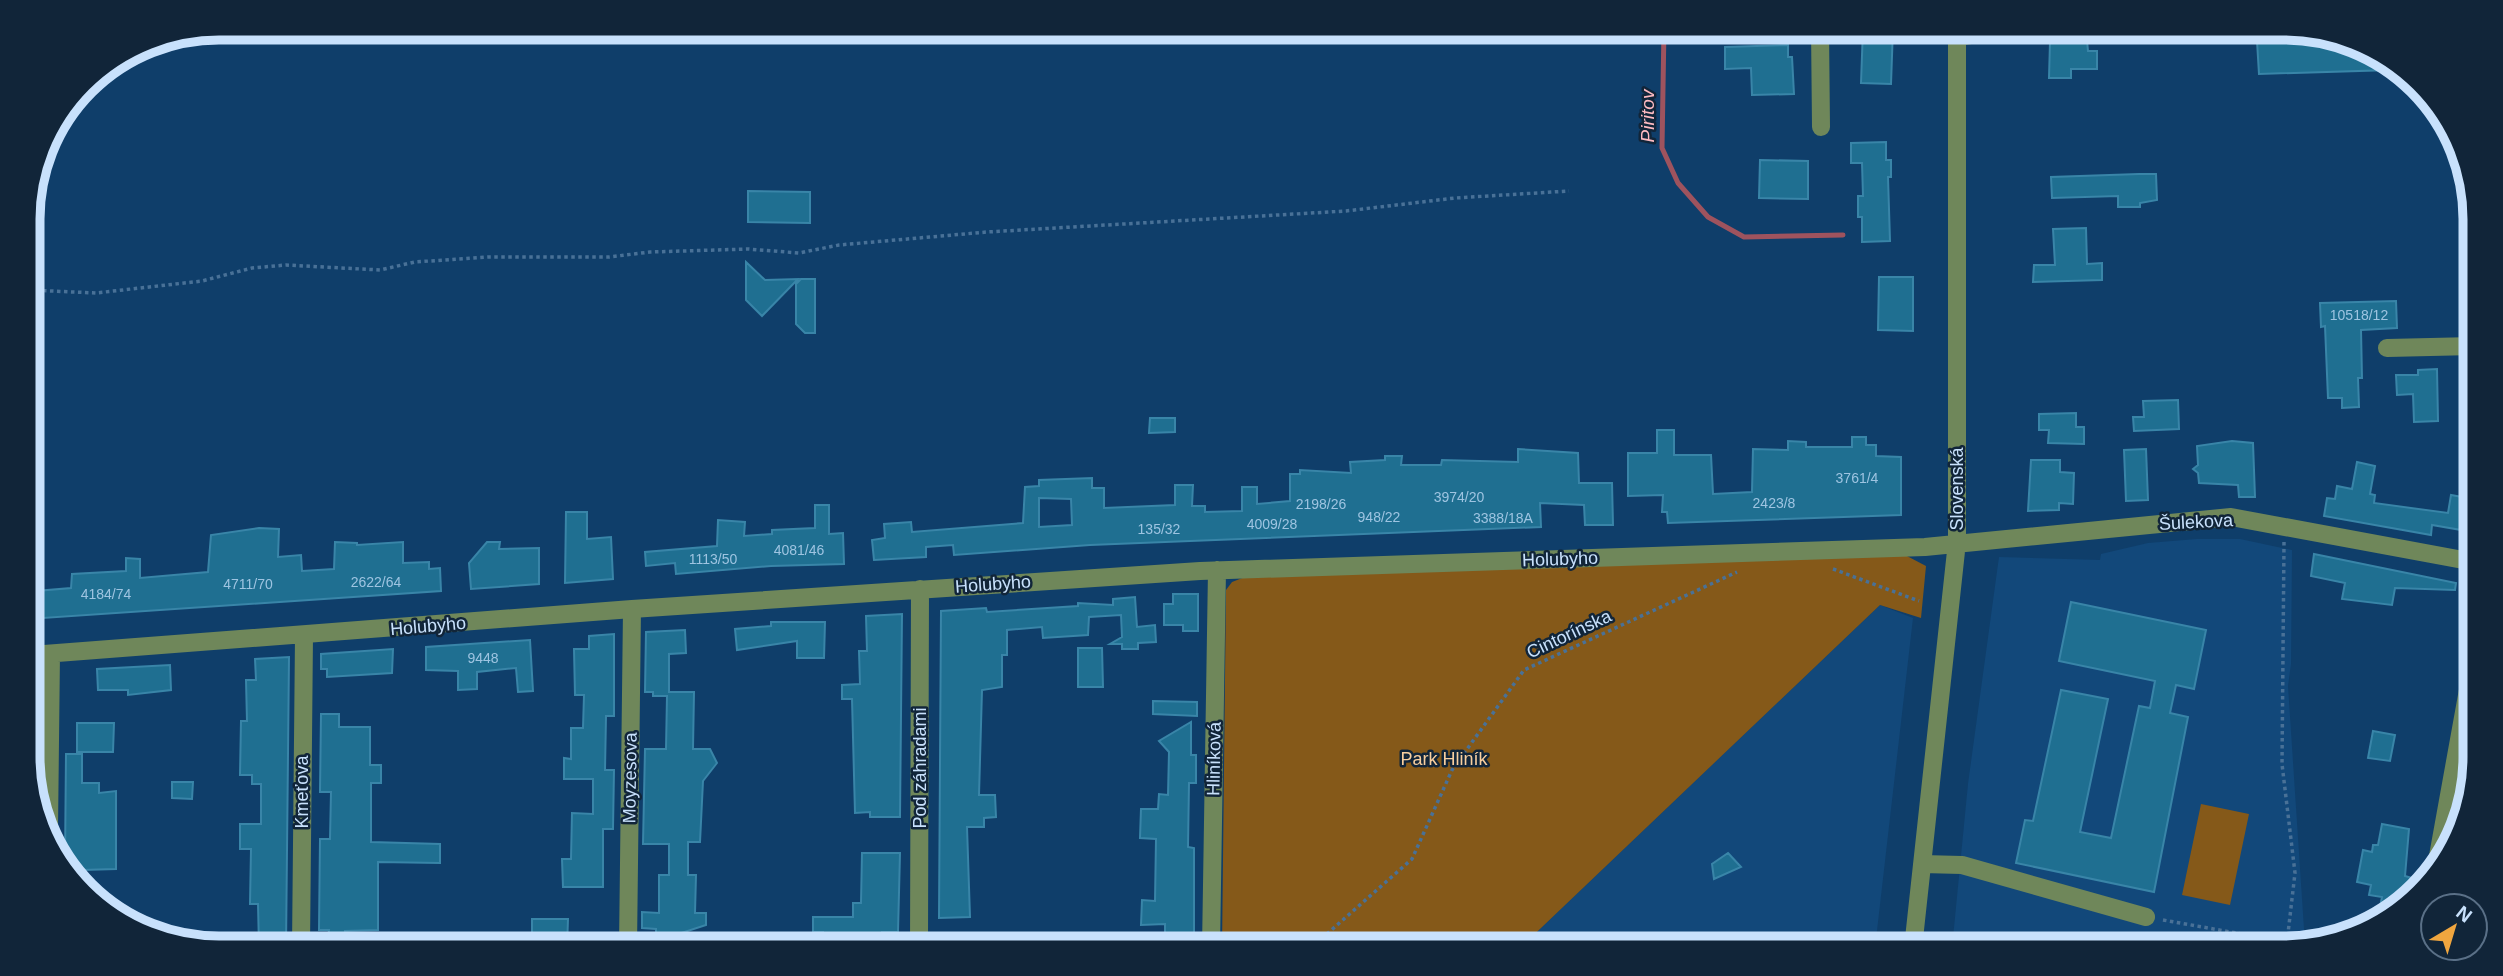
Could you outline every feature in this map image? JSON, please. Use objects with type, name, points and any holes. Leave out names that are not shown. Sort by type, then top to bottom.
[{"type":"street","points":[[1820,40],[1821,127]]},
{"type":"street","name":"Slovenská","points":[[1914,935],[1957,542],[1957,40]]},
{"type":"street","points":[[2387,348],[2463,346]]},
{"type":"street","name":"Šulekova","points":[[1957,542],[2231,517],[2463,560]]},
{"type":"street","name":"Holubyho","points":[[40,655],[632,609],[1217,570],[1911,548],[1957,542]]},
{"type":"street","name":"Hliníková","points":[[1211,936],[1217,570]]},
{"type":"street","name":"Pod záhradami","points":[[919,936],[920,589]]},
{"type":"street","name":"Moyzesova","points":[[628,936],[632,609]]},
{"type":"street","name":"Kmeťova","points":[[301,936],[304,636]]},
{"type":"street","points":[[49,811],[51,654]]},
{"type":"street","points":[[2442,840],[2463,754]]},
{"type":"street","points":[[1922,864],[1962,865],[2146,917]]},
{"type":"path","points":[[41,291],[96,293],[202,281],[253,268],[286,265],[380,270],[415,262],[489,257],[609,257],[650,252],[748,249],[799,253],[839,245],[987,232],[1346,211],[1455,198],[1569,191]]},
{"type":"path","points":[[2284,527],[2282,764],[2295,873],[2288,935]]},
{"type":"path","name":"Cintorínska","points":[[1325,935],[1412,859],[1452,770],[1524,670],[1742,569]]},
{"type":"path","points":[[1833,569],[1919,601]]},
{"type":"path","points":[[2146,917],[2248,935]]},
{"type":"shaded area","points":[[2240,539],[2292,550],[2291,664],[2288,686],[2304,934],[1953,935],[1968,784],[1999,557],[2100,560],[2101,554],[2148,543]]},
{"type":"shaded area","points":[[1880,605],[1913,618],[1876,935],[1533,935]]},
{"type":"green space","name":"Park Hliník","points":[[1905,555],[1926,566],[1921,618],[1880,605],[1533,935],[1222,936],[1226,590],[1232,582],[1245,577]]},
{"type":"green space","points":[[2201,804],[2249,814],[2230,905],[2182,895]]},
{"type":"building","points":[[1863,40],[1893,40],[1891,84],[1861,83]]},
{"type":"building","points":[[2087,40],[2088,51],[2097,51],[2097,69],[2071,69],[2071,78],[2049,78],[2050,42]]},
{"type":"building","points":[[2285,40],[2319,44],[2341,50],[2383,70],[2259,74],[2257,41]]},
{"type":"building","points":[[1788,45],[1788,57],[1792,57],[1794,94],[1752,95],[1751,68],[1725,69],[1725,47]]},
{"type":"building","points":[[1886,142],[1886,160],[1891,160],[1891,177],[1888,177],[1890,241],[1862,242],[1862,217],[1858,217],[1858,196],[1863,196],[1862,163],[1851,163],[1851,143]]},
{"type":"building","points":[[1760,160],[1808,161],[1808,199],[1759,198]]},
{"type":"building","points":[[2156,174],[2157,200],[2140,203],[2140,207],[2118,207],[2118,196],[2052,198],[2051,177]]},
{"type":"building","points":[[748,191],[810,192],[810,223],[748,222]]},
{"type":"building","points":[[2086,228],[2087,264],[2102,263],[2102,280],[2033,282],[2034,265],[2055,265],[2053,229]]},
{"type":"building","points":[[746,262],[765,280],[798,279],[762,316],[746,300]]},
{"type":"building","points":[[1879,277],[1913,277],[1913,331],[1878,330]]},
{"type":"building","points":[[801,279],[815,279],[815,333],[805,333],[796,324],[796,284]]},
{"type":"building","points":[[2396,301],[2397,328],[2361,330],[2362,378],[2358,378],[2359,407],[2342,408],[2342,398],[2328,398],[2325,326],[2321,327],[2320,303]]},
{"type":"building","points":[[2437,369],[2438,421],[2414,422],[2413,394],[2397,395],[2396,375],[2418,375],[2418,370]]},
{"type":"building","points":[[2178,400],[2179,429],[2134,431],[2133,417],[2144,417],[2143,401]]},
{"type":"building","points":[[2076,413],[2076,427],[2084,427],[2084,444],[2048,443],[2049,430],[2039,430],[2039,414]]},
{"type":"building","points":[[1150,418],[1175,418],[1175,432],[1149,433]]},
{"type":"building","points":[[1657,430],[1674,430],[1674,455],[1711,455],[1713,494],[1752,492],[1753,449],[1788,450],[1788,441],[1806,442],[1806,447],[1852,447],[1852,437],[1866,437],[1866,445],[1876,445],[1876,456],[1901,457],[1901,515],[1668,523],[1667,512],[1662,512],[1663,495],[1628,496],[1628,453],[1657,453]]},
{"type":"building","points":[[2232,441],[2253,443],[2255,497],[2239,497],[2238,485],[2199,483],[2198,473],[2193,469],[2198,465],[2197,446]]},
{"type":"building","points":[[1518,449],[1578,453],[1579,483],[1612,483],[1613,525],[1585,525],[1584,505],[1540,503],[1541,527],[1090,545],[954,555],[953,545],[926,547],[926,557],[874,560],[872,540],[885,538],[884,524],[911,522],[912,532],[1023,523],[1025,487],[1039,486],[1039,480],[1092,478],[1092,488],[1104,488],[1104,508],[1175,505],[1175,485],[1193,485],[1192,506],[1205,506],[1205,512],[1242,511],[1242,487],[1257,487],[1257,504],[1290,501],[1290,474],[1300,474],[1300,470],[1351,473],[1350,462],[1385,460],[1385,456],[1402,456],[1401,465],[1441,465],[1442,460],[1518,462]],"holes":[[[1039,498],[1071,499],[1072,525],[1039,527]]]},
{"type":"building","points":[[2146,449],[2148,500],[2126,501],[2124,450]]},
{"type":"building","points":[[2031,460],[2060,460],[2060,472],[2074,473],[2073,504],[2059,503],[2059,510],[2028,511]]},
{"type":"building","points":[[2357,462],[2375,466],[2370,494],[2375,495],[2374,503],[2448,513],[2451,495],[2463,497],[2463,530],[2432,525],[2431,535],[2324,516],[2327,498],[2335,499],[2337,486],[2352,489]]},
{"type":"building","points":[[815,505],[829,505],[829,534],[843,533],[844,564],[771,566],[676,574],[675,563],[646,566],[645,552],[717,546],[718,520],[745,522],[744,536],[772,534],[772,530],[815,528]]},
{"type":"building","points":[[566,512],[587,512],[587,539],[611,537],[613,579],[565,583]]},
{"type":"building","points":[[259,528],[279,529],[278,557],[301,555],[302,571],[334,569],[335,542],[357,545],[403,542],[403,563],[429,562],[429,569],[440,568],[441,591],[43,618],[40,591],[71,588],[72,574],[126,571],[126,558],[140,559],[140,578],[208,572],[211,535]]},
{"type":"building","points":[[487,542],[500,542],[499,549],[539,548],[539,584],[471,589],[469,563]]},
{"type":"building","points":[[2314,554],[2456,583],[2455,590],[2395,588],[2392,605],[2342,599],[2345,583],[2311,576]]},
{"type":"building","points":[[1173,594],[1198,594],[1198,631],[1183,631],[1183,625],[1164,625],[1164,604],[1173,604]]},
{"type":"building","points":[[1135,597],[1137,627],[1155,625],[1156,642],[1138,643],[1138,649],[1122,649],[1122,644],[1110,644],[1122,637],[1121,615],[1089,617],[1088,635],[1043,638],[1042,627],[1007,630],[1007,655],[1002,655],[1002,687],[982,690],[979,795],[995,795],[996,817],[984,818],[984,827],[967,827],[970,917],[939,918],[941,611],[986,608],[987,612],[1078,606],[1078,603],[1113,605],[1113,599]]},
{"type":"building","points":[[2071,602],[2206,630],[2194,689],[2176,685],[2170,713],[2188,717],[2154,892],[2016,863],[2025,820],[2033,821],[2061,690],[2108,699],[2080,832],[2111,838],[2139,706],[2150,708],[2155,681],[2059,661]]},
{"type":"building","points":[[902,614],[900,817],[870,817],[870,812],[855,813],[852,699],[842,699],[842,685],[860,684],[859,651],[867,651],[866,616]]},
{"type":"building","points":[[771,622],[825,622],[824,658],[797,658],[797,641],[737,650],[735,629],[771,626]]},
{"type":"building","points":[[685,630],[686,653],[669,654],[669,692],[694,692],[693,749],[710,749],[717,763],[703,781],[700,842],[688,842],[688,875],[696,875],[695,913],[706,913],[706,925],[673,936],[656,936],[656,929],[642,928],[642,912],[659,913],[659,875],[669,875],[669,844],[643,844],[645,749],[666,749],[667,696],[653,696],[653,692],[645,692],[646,632]]},
{"type":"building","points":[[614,634],[614,716],[606,716],[605,770],[614,770],[613,829],[603,829],[603,887],[563,887],[562,859],[571,859],[572,813],[593,814],[593,779],[564,779],[564,758],[571,759],[571,728],[583,728],[584,695],[575,695],[574,649],[589,649],[589,636]]},
{"type":"building","points":[[530,640],[533,691],[518,692],[516,668],[477,672],[477,689],[458,690],[458,671],[426,670],[426,647]]},
{"type":"building","points":[[1078,648],[1102,648],[1103,687],[1078,687]]},
{"type":"building","points":[[393,649],[392,673],[327,677],[327,669],[321,669],[321,654]]},
{"type":"building","points":[[289,657],[286,936],[259,936],[258,904],[250,904],[251,849],[240,849],[240,824],[261,824],[261,784],[252,784],[252,775],[240,775],[241,721],[247,721],[246,680],[256,680],[255,659]]},
{"type":"building","points":[[170,665],[171,690],[128,695],[128,690],[98,690],[97,669]]},
{"type":"building","points":[[1153,701],[1197,702],[1197,716],[1153,714]]},
{"type":"building","points":[[321,714],[339,714],[339,727],[370,727],[370,765],[381,765],[381,783],[371,783],[371,842],[440,844],[440,863],[378,862],[378,930],[345,931],[345,936],[328,936],[329,930],[319,930],[320,839],[330,839],[331,792],[320,792]]},
{"type":"building","points":[[1191,722],[1191,755],[1196,755],[1196,783],[1189,783],[1188,847],[1194,848],[1194,936],[1165,936],[1165,924],[1141,925],[1142,900],[1155,901],[1156,839],[1140,838],[1141,809],[1158,809],[1159,794],[1168,795],[1169,752],[1159,741]]},
{"type":"building","points":[[77,723],[114,723],[113,752],[77,752]]},
{"type":"building","points":[[2373,731],[2395,735],[2390,761],[2368,758]]},
{"type":"building","points":[[66,754],[82,754],[82,783],[99,783],[99,793],[116,791],[116,869],[82,871],[65,847]]},
{"type":"building","points":[[172,782],[193,782],[192,799],[172,798]]},
{"type":"building","points":[[2382,824],[2409,829],[2405,876],[2412,878],[2411,881],[2380,908],[2382,897],[2369,895],[2371,885],[2357,882],[2363,850],[2372,852],[2373,845],[2378,845]]},
{"type":"building","points":[[862,853],[900,853],[898,932],[882,932],[882,936],[823,936],[823,932],[813,932],[813,917],[853,917],[853,903],[861,903]]},
{"type":"building","points":[[1728,853],[1741,867],[1714,879],[1712,864]]},
{"type":"building","points":[[532,919],[568,919],[567,936],[532,936]]},
{"type":"building","points":[[372,934],[388,934],[388,936]]},
{"type":"waterway","name":"Piritov","points":[[1664,40],[1662,148],[1678,183],[1708,217],[1744,237],[1843,235]]}]
